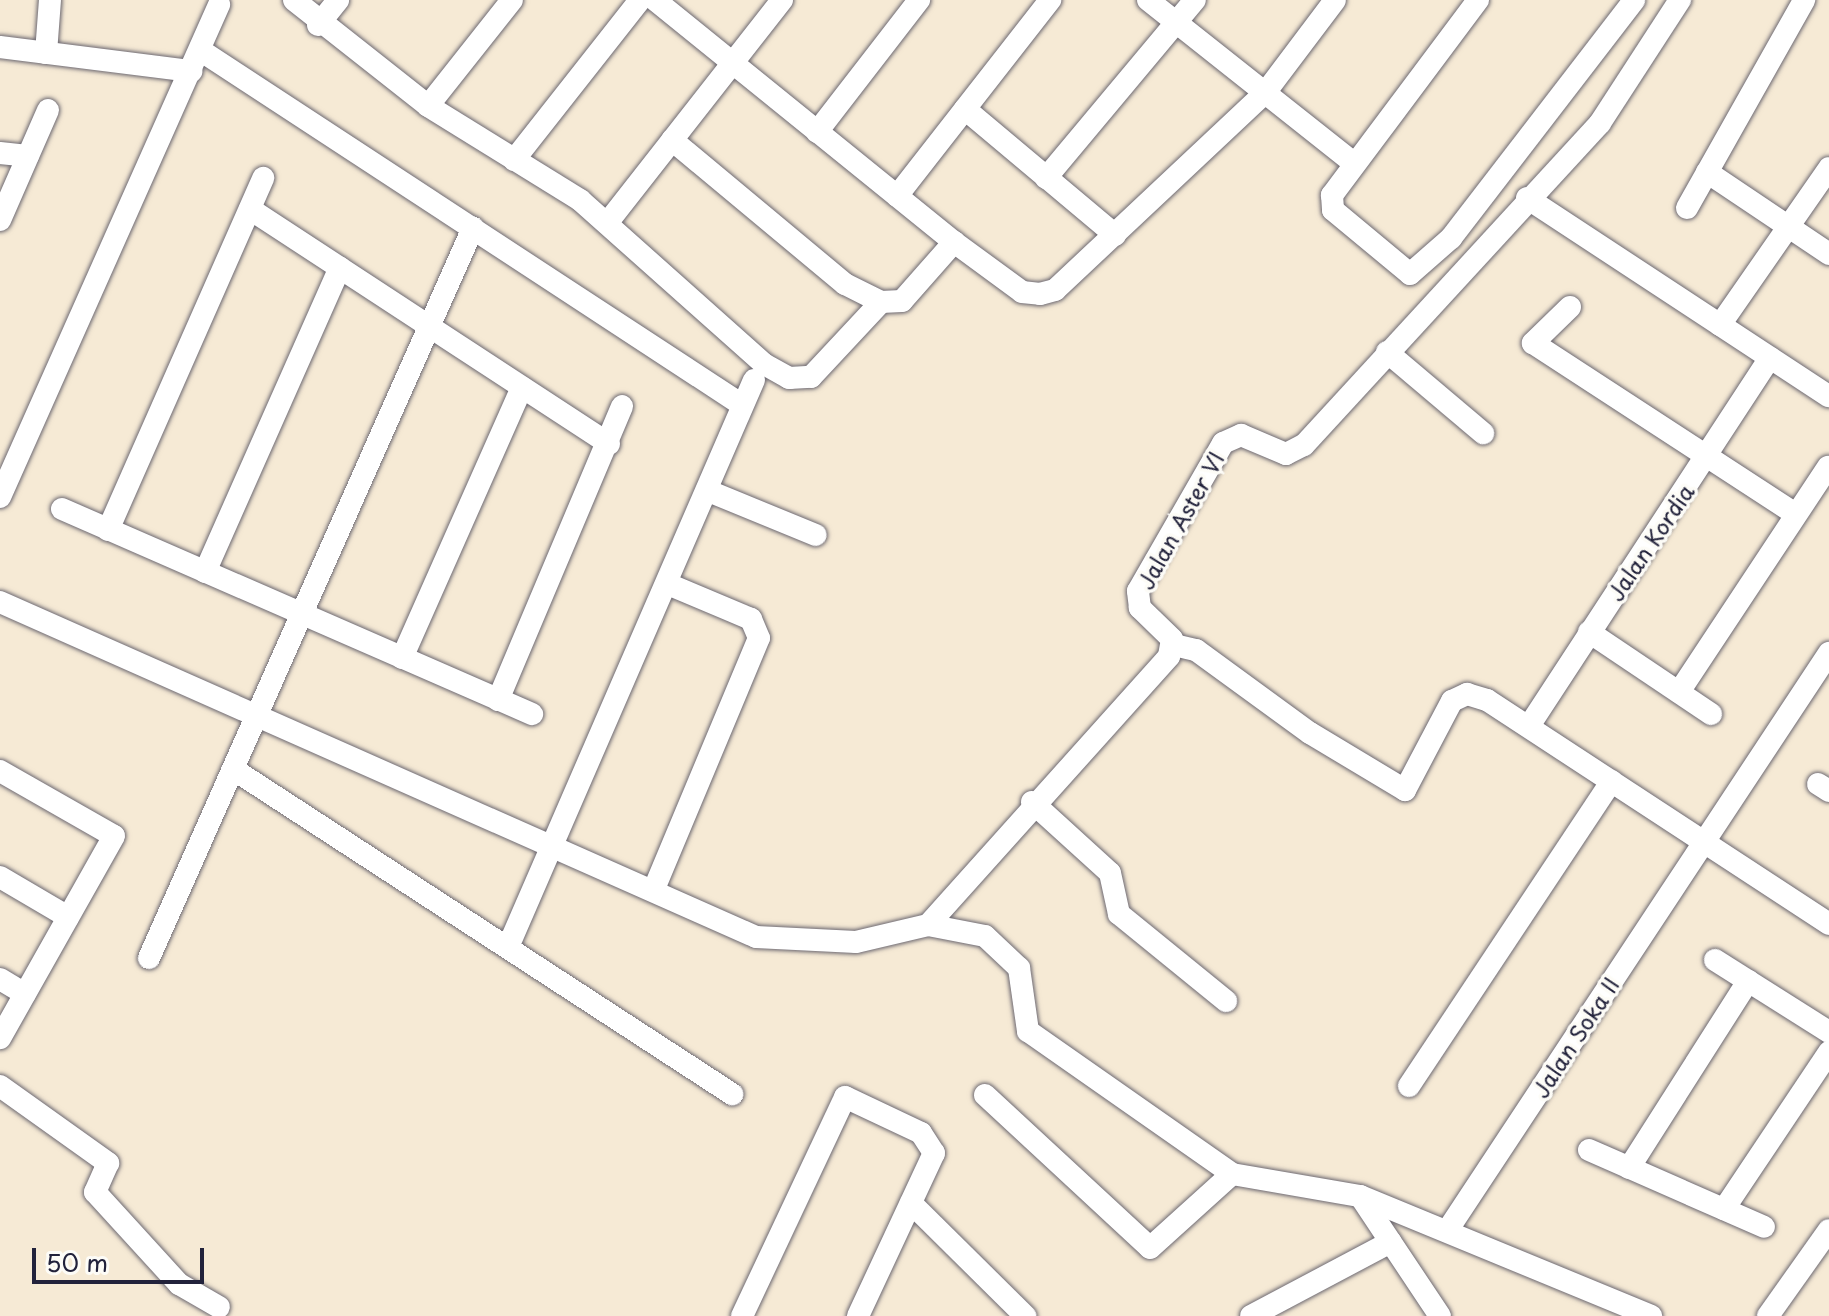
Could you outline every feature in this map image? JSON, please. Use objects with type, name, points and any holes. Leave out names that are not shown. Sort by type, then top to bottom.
[{"type":"street","points":[[46,53],[50,0]]},
{"type":"street","points":[[294,0],[318,25],[428,106],[608,222],[764,364],[802,381],[881,302]]},
{"type":"street","points":[[318,25],[338,0]]},
{"type":"street","points":[[428,106],[512,0]]},
{"type":"street","points":[[514,160],[640,0]]},
{"type":"street","points":[[655,0],[954,242],[1022,292],[1040,294],[1055,290],[1265,93],[1335,0]]},
{"type":"street","points":[[608,222],[782,0]]},
{"type":"street","points":[[817,132],[919,0]]},
{"type":"street","points":[[897,196],[1050,0]]},
{"type":"street","points":[[1148,0],[1351,161]]},
{"type":"street","points":[[1046,178],[1195,0]]},
{"type":"street","points":[[1478,0],[1351,161],[1332,195],[1333,210],[1410,274],[1420,268],[1634,0]]},
{"type":"street","name":"Jalan Aster VI","points":[[1174,645],[1136,600],[1223,443],[1241,435],[1296,453],[1628,88],[1680,0]]},
{"type":"street","points":[[1687,208],[1804,0]]},
{"type":"street","points":[[0,497],[219,5]]},
{"type":"street","points":[[0,47],[46,53],[196,60],[473,228],[742,405]]},
{"type":"street","points":[[965,109],[1115,235]]},
{"type":"street","points":[[0,220],[48,110]]},
{"type":"street","points":[[672,140],[845,284],[881,302],[902,301],[954,242]]},
{"type":"street","points":[[0,153],[28,156]]},
{"type":"street","points":[[1720,325],[1790,229],[1829,168]]},
{"type":"street","points":[[1707,172],[1829,254]]},
{"type":"street","points":[[108,530],[263,178]]},
{"type":"street","points":[[1527,198],[1829,396]]},
{"type":"street","points":[[250,209],[609,444]]},
{"type":"street","points":[[149,958],[473,228]]},
{"type":"street","points":[[205,572],[340,268]]},
{"type":"street","points":[[1570,307],[1533,343],[1706,459],[1794,513]]},
{"type":"street","points":[[1387,352],[1483,433]]},
{"type":"street","name":"Jalan Kordia","points":[[1529,726],[1770,358]]},
{"type":"street","points":[[508,947],[711,492],[754,380]]},
{"type":"street","points":[[402,658],[522,387]]},
{"type":"street","points":[[498,700],[609,444],[622,406]]},
{"type":"street","points":[[1679,692],[1794,513],[1828,467]]},
{"type":"street","points":[[711,492],[816,535]]},
{"type":"street","points":[[62,509],[532,714]]},
{"type":"street","points":[[654,889],[759,638],[751,619],[670,585]]},
{"type":"street","points":[[0,602],[552,847],[774,941],[856,942],[928,925],[968,929],[1009,955],[1023,980],[1028,1031],[1232,1174],[1360,1196],[1651,1316]]},
{"type":"street","points":[[1589,632],[1711,714]]},
{"type":"street","points":[[928,925],[1032,802],[1174,645],[1196,650],[1310,733],[1405,790],[1458,695],[1487,700],[1702,844],[1829,924]]},
{"type":"street","name":"Jalan Soka II","points":[[1447,1231],[1829,653]]},
{"type":"street","points":[[233,769],[732,1094]]},
{"type":"street","points":[[0,771],[114,836],[0,1038]]},
{"type":"street","points":[[1409,1086],[1612,781]]},
{"type":"street","points":[[1032,802],[1110,873],[1119,914],[1226,1001]]},
{"type":"street","points":[[0,877],[68,917]]},
{"type":"street","points":[[1715,960],[1829,1032]]},
{"type":"street","points":[[0,979],[25,994]]},
{"type":"street","points":[[1629,1168],[1748,981]]},
{"type":"street","points":[[1724,1209],[1829,1052]]},
{"type":"street","points":[[0,1086],[108,1163],[95,1192],[179,1284],[227,1313]]},
{"type":"street","points":[[985,1095],[1150,1248],[1232,1174]]},
{"type":"street","points":[[742,1316],[845,1097],[921,1133],[934,1153],[858,1316]]},
{"type":"street","points":[[1589,1150],[1764,1227]]},
{"type":"street","points":[[1360,1196],[1440,1316]]},
{"type":"street","points":[[911,1203],[1025,1316]]},
{"type":"street","points":[[1768,1316],[1829,1230]]},
{"type":"street","points":[[1251,1316],[1391,1242]]}]
